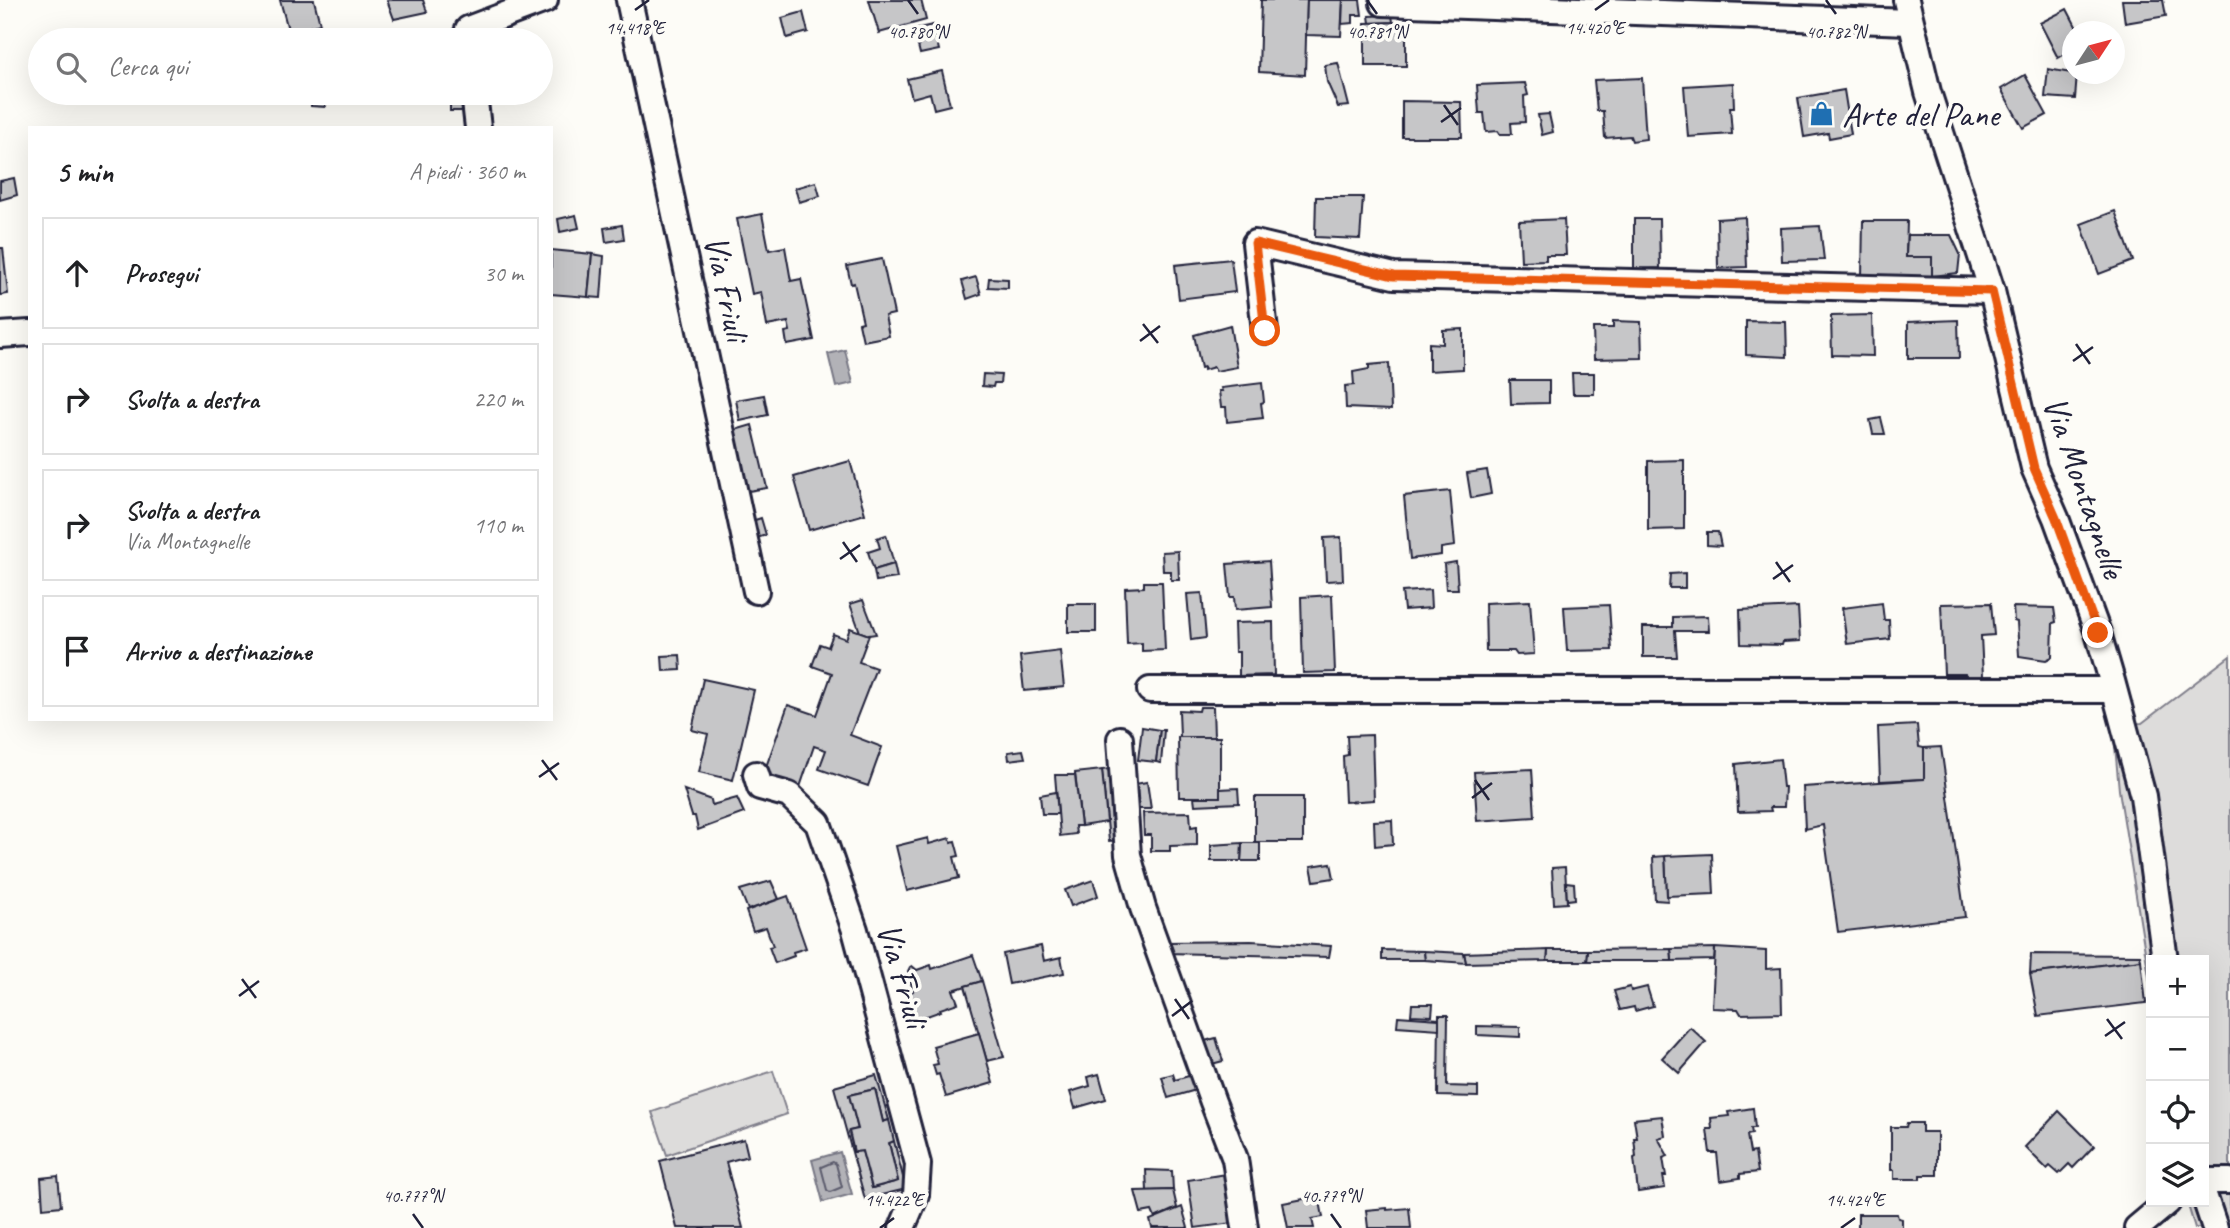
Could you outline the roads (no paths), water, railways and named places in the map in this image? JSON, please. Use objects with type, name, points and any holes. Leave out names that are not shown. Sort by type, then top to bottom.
[{"type":"street","points":[[471,28],[545,0]]},
{"type":"street","name":"Via Friuli","points":[[629,0],[755,591]]},
{"type":"street","points":[[1382,3],[1908,11]]},
{"type":"street","name":"Via Montagnelle","points":[[1908,11],[1928,92],[1992,291],[2034,468],[2056,518],[2093,620],[2143,796],[2164,955]]},
{"type":"street","points":[[475,105],[478,126]]},
{"type":"street","points":[[1265,331],[1255,243],[1394,276],[1992,291]]},
{"type":"street","points":[[0,335],[28,333]]},
{"type":"street","points":[[1150,690],[2113,691]]},
{"type":"street","points":[[1120,739],[1128,855],[1147,921],[1235,1159],[1245,1228]]},
{"type":"street","name":"Via Friuli","points":[[756,774],[760,787],[789,795],[818,823],[855,930],[918,1164],[916,1195],[902,1228]]},
{"type":"street","points":[[2209,1181],[2230,1181]]},
{"type":"street","points":[[2137,1228],[2162,1207]]},
{"type":"street","points":[[2208,1207],[2215,1228]]},
{"type":"water","points":[[845,350],[853,383],[836,387],[828,354]]},
{"type":"water","points":[[840,1152],[852,1194],[823,1202],[812,1160]]},
{"type":"place","name":"Arte del Pane","points":[[1822,114]]}]
